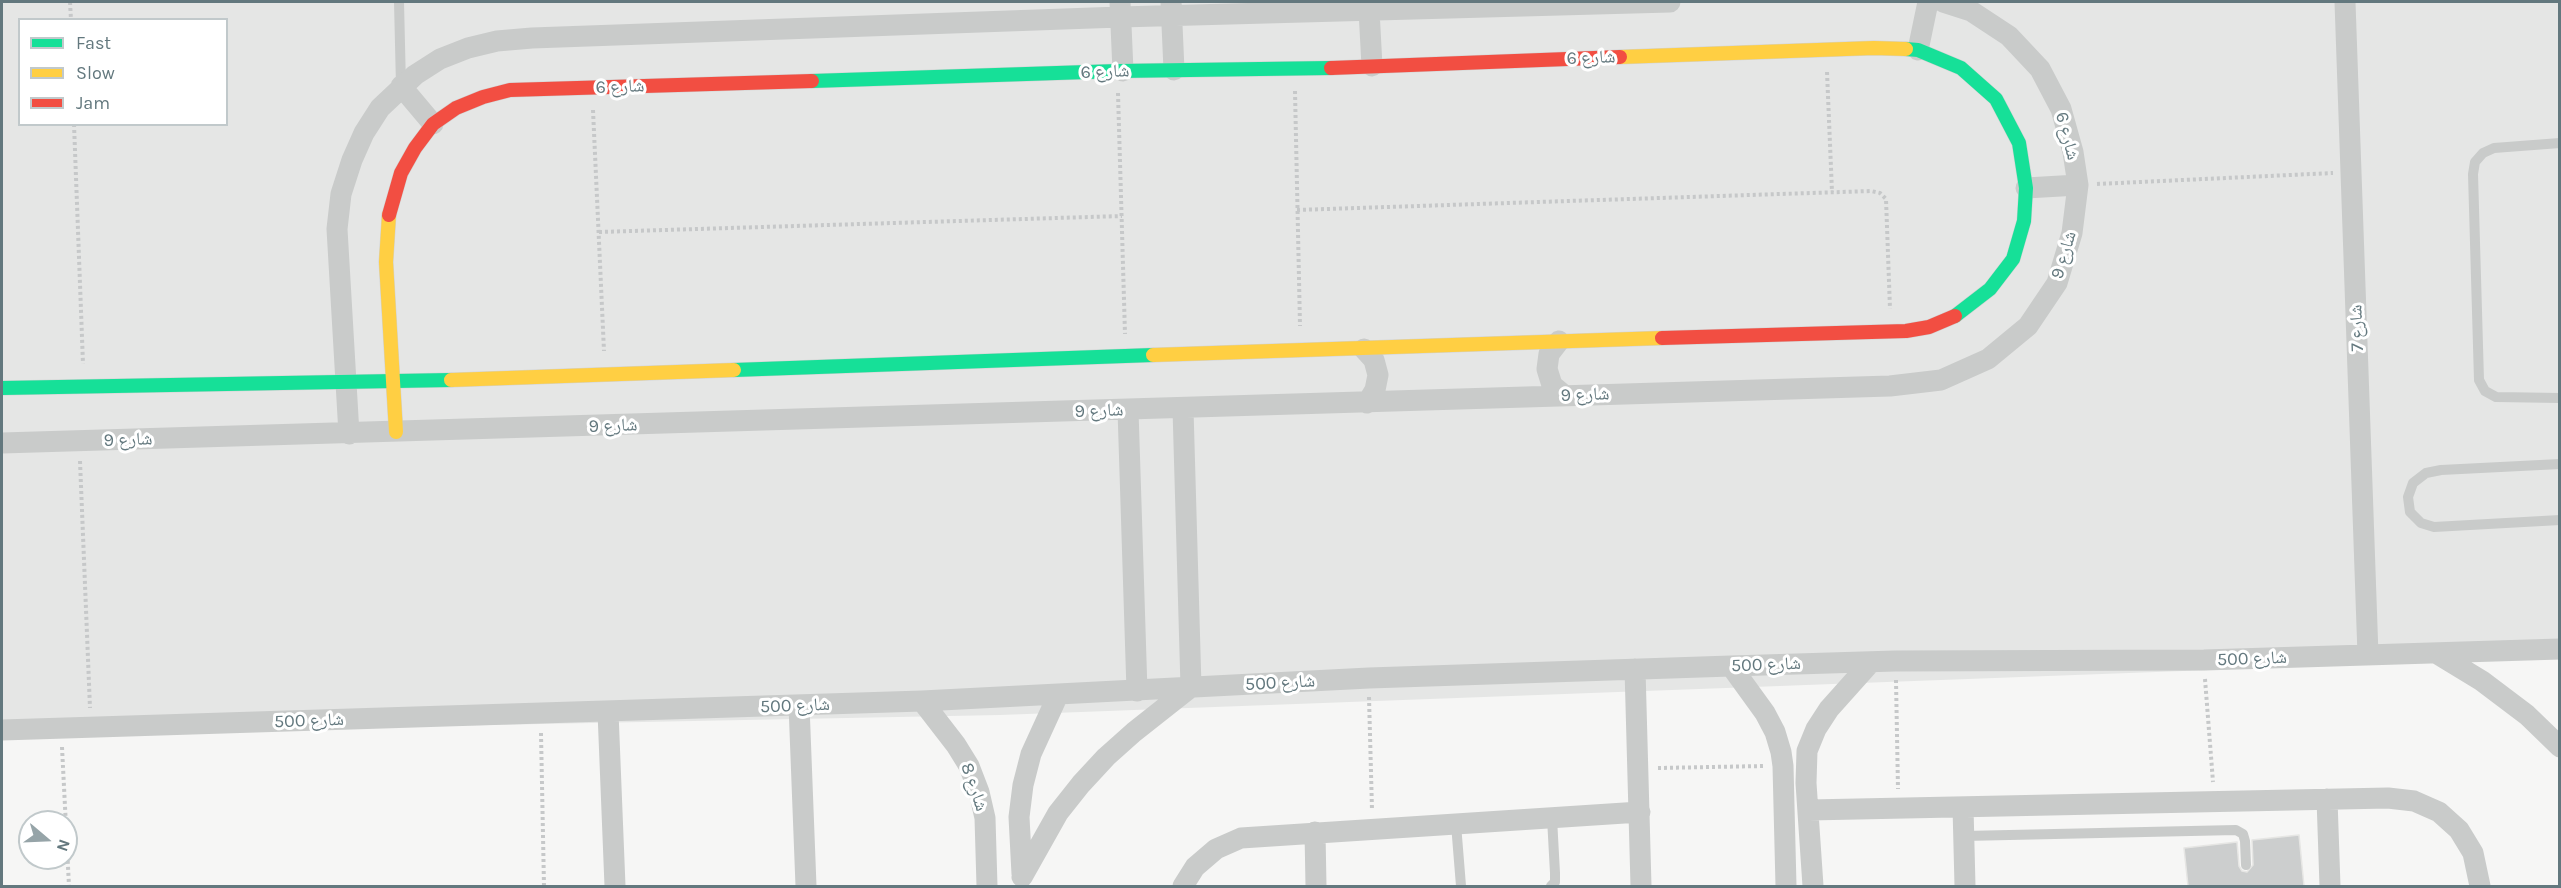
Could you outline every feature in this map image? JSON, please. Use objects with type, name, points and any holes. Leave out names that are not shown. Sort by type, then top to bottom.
[{"type":"street","points":[[349,434],[337,229],[341,194],[364,133],[380,108],[401,86],[440,59],[468,48],[497,41],[1120,9],[1369,10],[1670,2]]},
{"type":"street","points":[[1918,50],[1928,2]]},
{"type":"street","name":"شارع 6","points":[[1943,2],[1971,11],[2009,36],[2040,69],[2061,109],[2073,152],[2078,185]]},
{"type":"street","name":"شارع 7","points":[[2346,2],[2368,655]]},
{"type":"street","points":[[1120,9],[1120,71]]},
{"type":"street","points":[[1171,9],[1174,70]]},
{"type":"street","points":[[1369,10],[1372,66]]},
{"type":"street","name":"شارع 6","points":[[396,432],[386,262],[389,211],[401,173],[415,148],[433,124],[456,108],[483,97],[510,90],[1120,71],[1294,69],[1826,50],[1918,50],[1960,68],[1996,99],[2019,143],[2026,188]]},
{"type":"street","points":[[401,86],[433,124]]},
{"type":"street","points":[[2,388],[393,382],[1890,331],[1929,327],[1961,313],[1990,290],[2013,259],[2024,221],[2026,188],[2078,185]]},
{"type":"street","name":"شارع 9","points":[[2,443],[1367,403],[1890,386],[1941,380],[1988,359],[2028,326],[2057,283],[2072,233],[2078,185]]},
{"type":"street","points":[[1559,341],[1550,354],[1547,369],[1552,385],[1564,395]]},
{"type":"street","points":[[1364,349],[1374,360],[1378,375],[1376,390],[1367,403]]},
{"type":"street","points":[[1022,882],[1053,821],[1081,784],[1134,732],[1191,687],[1183,408]]},
{"type":"street","points":[[1128,410],[1137,691]]},
{"type":"street","name":"شارع 500","points":[[2,730],[922,702],[1369,678],[1635,669],[1895,661],[2204,660],[2559,649]]},
{"type":"street","points":[[2436,653],[2482,681],[2518,708],[2559,747]]},
{"type":"street","points":[[1814,886],[1806,767],[1807,751],[1816,729],[1829,709],[1871,662]]},
{"type":"street","points":[[1731,666],[1766,713],[1775,732],[1782,759],[1786,886]]},
{"type":"street","points":[[1635,669],[1641,886]]},
{"type":"street","points":[[1022,882],[1019,817],[1023,785],[1031,754],[1058,695]]},
{"type":"street","name":"شارع 8","points":[[922,702],[956,745],[969,766],[985,818],[987,886]]},
{"type":"street","points":[[799,705],[806,886]]},
{"type":"street","points":[[608,712],[615,886]]},
{"type":"street","points":[[1782,759],[1807,751]]},
{"type":"street","points":[[1809,810],[2388,798],[2414,801],[2439,812],[2459,830],[2473,853],[2480,886]]},
{"type":"street","points":[[2326,799],[2330,886]]},
{"type":"street","points":[[1963,807],[1965,886]]},
{"type":"street","points":[[1183,886],[1195,867],[1216,849],[1241,838],[1640,812]]},
{"type":"street","points":[[1315,832],[1316,886]]},
{"type":"lane","points":[[399,2],[401,86]]},
{"type":"lane","points":[[2559,143],[2494,148],[2482,153],[2475,162],[2473,174],[2479,380],[2485,391],[2496,397],[2559,398]]},
{"type":"lane","points":[[2559,464],[2441,470],[2426,473],[2413,483],[2408,497],[2410,512],[2421,522],[2434,527],[2559,520]]},
{"type":"lane","points":[[1551,886],[1555,882],[1552,818]]},
{"type":"lane","points":[[1456,824],[1461,886]]},
{"type":"lane","points":[[1964,836],[2236,830],[2243,834],[2245,841],[2246,865]]},
{"type":"path","points":[[70,2],[71,18]]},
{"type":"path","points":[[1826,50],[1832,192]]},
{"type":"path","points":[[1294,69],[1300,350]]},
{"type":"path","points":[[1120,71],[1126,356]]},
{"type":"path","points":[[592,88],[605,375]]},
{"type":"path","points":[[74,126],[84,387]]},
{"type":"path","points":[[2078,185],[2351,172]]},
{"type":"path","points":[[1297,210],[1871,191],[1880,193],[1886,199],[1890,331]]},
{"type":"path","points":[[598,232],[1122,216]]},
{"type":"path","points":[[79,442],[91,728]]},
{"type":"path","points":[[2204,660],[2215,801]]},
{"type":"path","points":[[1895,661],[1898,808]]},
{"type":"path","points":[[1369,678],[1372,829]]},
{"type":"path","points":[[540,714],[544,886]]},
{"type":"path","points":[[61,729],[69,886]]},
{"type":"path","points":[[1639,769],[1782,759]]},
{"type":"shaded area","points":[[2,2],[2559,2],[2559,657],[1000,715],[132,732],[2,737]]},
{"type":"building","points":[[2299,835],[2304,886],[2188,886],[2184,848],[2237,842],[2239,866],[2242,871],[2247,872],[2253,865],[2252,840]]},
{"type":"traffic: fast","points":[[1906,49],[1918,50],[1961,68],[1996,99],[2019,143],[2026,188],[2024,221],[2013,259],[1990,289],[1955,316]]},
{"type":"traffic: fast","points":[[812,81],[1118,71],[1331,68]]},
{"type":"traffic: fast","points":[[734,370],[1153,355]]},
{"type":"traffic: fast","points":[[2,388],[451,380]]},
{"type":"traffic: slow","points":[[1620,57],[1874,48],[1906,49]]},
{"type":"traffic: slow","points":[[389,215],[386,262],[396,432]]},
{"type":"traffic: slow","points":[[1153,355],[1662,338]]},
{"type":"traffic: slow","points":[[451,380],[734,370]]},
{"type":"traffic: jam","points":[[1331,68],[1620,57]]},
{"type":"traffic: jam","points":[[389,215],[401,173],[415,148],[433,124],[456,108],[483,97],[510,90],[812,81]]},
{"type":"traffic: jam","points":[[1662,338],[1906,331],[1929,327],[1955,316]]}]
